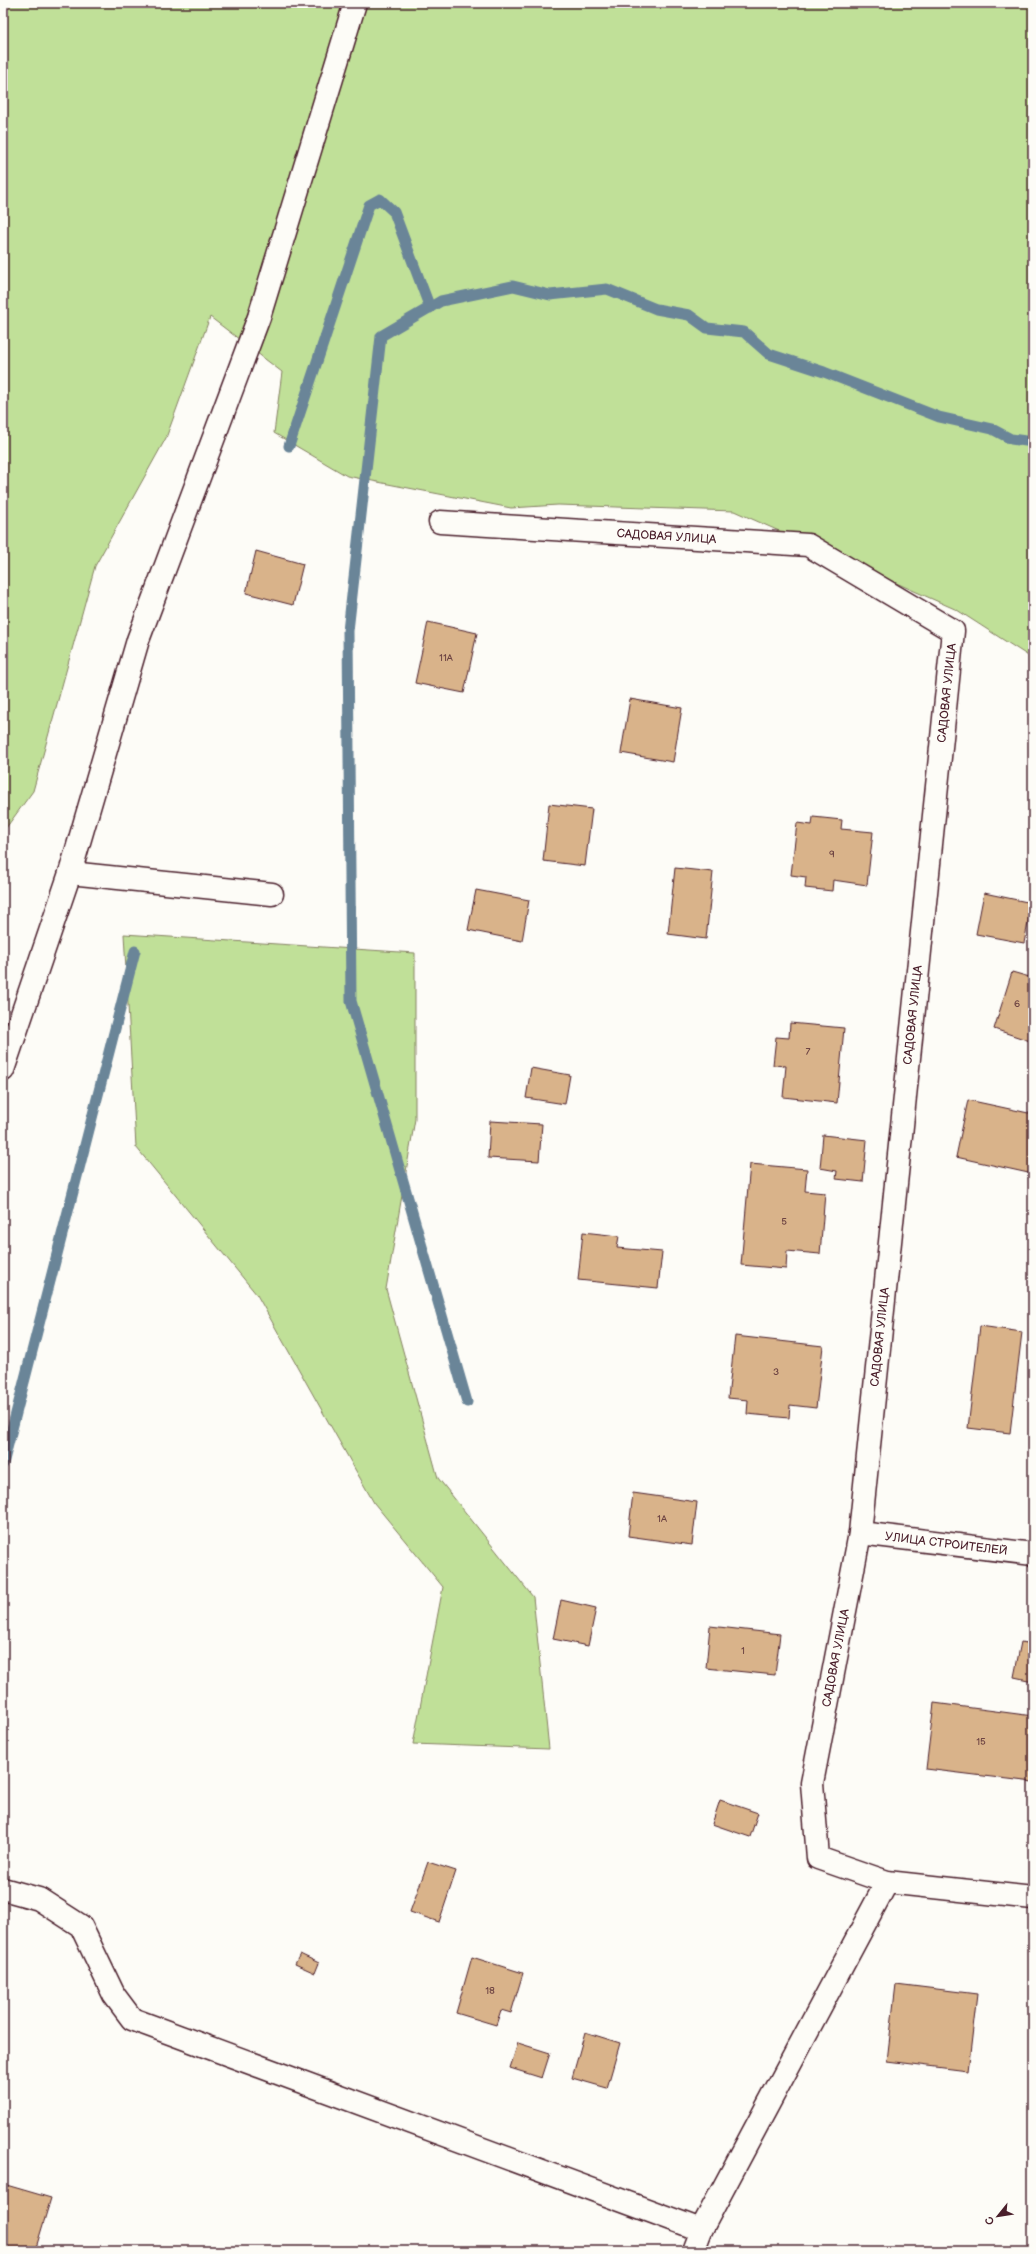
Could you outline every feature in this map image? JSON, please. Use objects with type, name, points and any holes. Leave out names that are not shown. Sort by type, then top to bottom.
[{"type":"street","points":[[3,1070],[70,873],[138,640],[259,317],[355,3]]},
{"type":"street","name":"САДОВАЯ УЛИЦА","points":[[440,522],[808,545],[953,632],[860,1532],[812,1783],[818,1858],[887,1882]]},
{"type":"street","points":[[70,873],[272,894]]},
{"type":"street","name":"УЛИЦА СТРОИТЕЛЕЙ","points":[[860,1532],[1033,1554]]},
{"type":"street","points":[[693,2251],[701,2230],[887,1882],[1033,1898]]},
{"type":"street","points":[[3,1889],[39,1899],[81,1926],[114,1994],[132,2019],[701,2230]]},
{"type":"green space","points":[[3,3],[1033,3],[1033,659],[957,610],[734,511],[558,505],[511,508],[347,476],[274,433],[282,372],[210,317],[166,438],[95,566],[33,791],[3,832]]},
{"type":"green space","points":[[124,934],[415,953],[415,1119],[386,1289],[438,1478],[533,1597],[549,1749],[413,1744],[443,1587],[374,1503],[257,1295],[136,1147]]},
{"type":"building","points":[[256,551],[303,564],[293,605],[246,593]]},
{"type":"building","points":[[428,622],[477,633],[464,693],[415,683]]},
{"type":"building","points":[[630,699],[682,708],[673,762],[621,753]]},
{"type":"building","points":[[549,804],[592,809],[585,866],[543,861]]},
{"type":"building","points":[[813,817],[842,820],[841,829],[873,832],[867,885],[833,880],[832,891],[805,888],[806,877],[791,875],[797,823],[812,825]]},
{"type":"building","points":[[675,868],[713,872],[706,939],[668,934]]},
{"type":"building","points":[[476,890],[529,900],[522,941],[468,930]]},
{"type":"building","points":[[984,893],[1032,903],[1024,943],[976,934]]},
{"type":"building","points":[[1012,972],[1033,978],[1033,1042],[994,1029]]},
{"type":"building","points":[[790,1023],[844,1028],[837,1103],[783,1097],[786,1066],[773,1065],[776,1037],[789,1038]]},
{"type":"building","points":[[531,1068],[570,1075],[565,1104],[526,1098]]},
{"type":"building","points":[[968,1100],[1033,1114],[1033,1174],[956,1157]]},
{"type":"building","points":[[490,1121],[542,1124],[539,1161],[488,1158]]},
{"type":"building","points":[[823,1135],[867,1140],[863,1182],[836,1179],[837,1171],[820,1168]]},
{"type":"building","points":[[750,1164],[807,1169],[805,1191],[825,1193],[820,1254],[787,1251],[786,1269],[741,1265]]},
{"type":"building","points":[[583,1232],[619,1236],[617,1248],[662,1252],[658,1288],[578,1280]]},
{"type":"building","points":[[980,1326],[1022,1332],[1010,1433],[968,1428]]},
{"type":"building","points":[[735,1336],[823,1346],[816,1408],[790,1405],[789,1418],[747,1414],[748,1400],[728,1398]]},
{"type":"building","points":[[633,1493],[697,1502],[692,1545],[628,1536]]},
{"type":"building","points":[[561,1600],[596,1608],[588,1646],[553,1639]]},
{"type":"building","points":[[710,1626],[780,1634],[775,1675],[706,1668]]},
{"type":"building","points":[[1021,1642],[1033,1644],[1033,1681],[1014,1677]]},
{"type":"building","points":[[934,1703],[1033,1716],[1033,1782],[926,1769]]},
{"type":"building","points":[[720,1800],[758,1813],[750,1837],[712,1824]]},
{"type":"building","points":[[428,1862],[456,1871],[439,1922],[410,1912]]},
{"type":"building","points":[[300,1954],[319,1963],[315,1973],[295,1964]]},
{"type":"building","points":[[472,1957],[523,1973],[511,2013],[501,2010],[496,2025],[456,2013]]},
{"type":"building","points":[[896,1984],[977,1994],[968,2071],[887,2061]]},
{"type":"building","points":[[585,2032],[620,2043],[607,2088],[572,2078]]},
{"type":"building","points":[[518,2043],[550,2053],[542,2078],[510,2068]]},
{"type":"building","points":[[3,2184],[51,2198],[35,2251],[3,2251]]},
{"type":"waterway","points":[[289,446],[369,205],[380,199],[394,212],[430,308]]},
{"type":"waterway","points":[[467,1402],[351,1001],[348,631],[381,336],[441,301],[513,286],[550,295],[607,289],[656,309],[689,315],[707,328],[744,332],[769,354],[824,372],[939,417],[992,429],[1011,439],[1033,442]]},
{"type":"waterway","points":[[3,1464],[135,951]]}]
